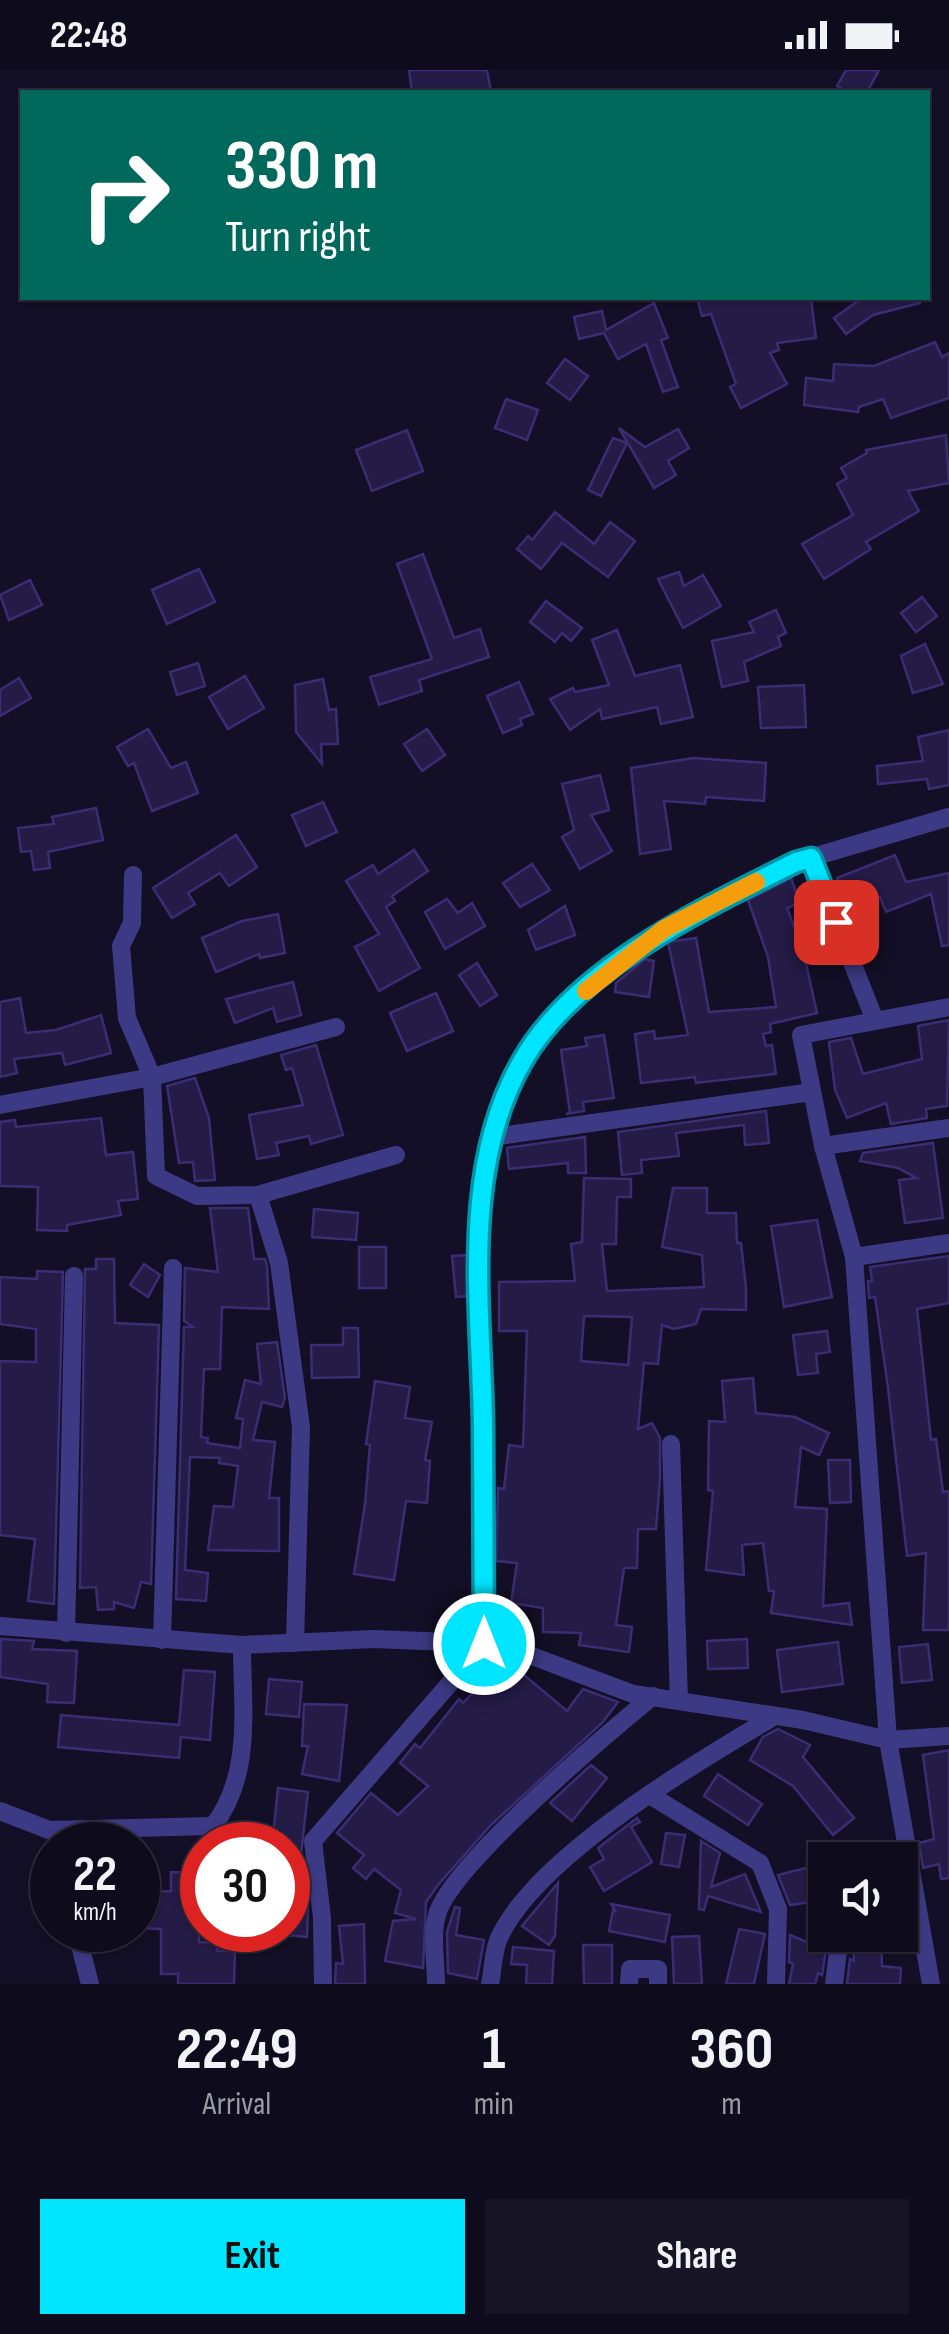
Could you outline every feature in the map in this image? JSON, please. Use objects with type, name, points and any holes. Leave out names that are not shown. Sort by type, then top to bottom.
[{"type":"street","points":[[323,1984],[322,1918],[313,1842],[484,1644],[479,1210],[492,1138],[523,1060],[566,1007],[664,929],[811,858],[949,817]]},
{"type":"street","points":[[811,858],[874,1018]]},
{"type":"street","points":[[133,875],[132,923],[121,946],[128,1018],[152,1077],[156,1176],[197,1196],[258,1195],[396,1155]]},
{"type":"street","points":[[931,1984],[888,1740],[854,1257],[823,1146],[802,1035],[874,1018],[949,1007]]},
{"type":"street","points":[[0,1105],[152,1077],[336,1026]]},
{"type":"street","points":[[492,1138],[812,1092]]},
{"type":"street","points":[[823,1146],[949,1128]]},
{"type":"street","points":[[258,1195],[280,1262],[301,1427],[294,1644]]},
{"type":"street","points":[[854,1257],[949,1243]]},
{"type":"street","points":[[162,1640],[173,1268]]},
{"type":"street","points":[[66,1632],[74,1276]]},
{"type":"street","points":[[671,1444],[679,1700]]},
{"type":"street","points":[[0,1626],[242,1645],[374,1639],[500,1644],[634,1694],[774,1716],[888,1740],[949,1736]]},
{"type":"street","points":[[221,1822],[241,1772],[242,1645]]},
{"type":"street","points":[[436,1984],[437,1914],[457,1882],[582,1754],[653,1696]]},
{"type":"street","points":[[490,1984],[498,1938],[550,1871],[683,1770],[774,1716]]},
{"type":"street","points":[[650,1795],[760,1864],[778,1909],[776,1984]]},
{"type":"street","points":[[0,1812],[30,1823]]},
{"type":"street","points":[[82,1952],[90,1984]]},
{"type":"street","points":[[834,1984],[838,1952]]},
{"type":"street","points":[[629,1984],[630,1969],[658,1969],[658,1984]]},
{"type":"building","points":[[409,70],[487,70],[491,90],[412,90]]},
{"type":"building","points":[[846,70],[879,70],[868,90],[837,86]]},
{"type":"building","points":[[698,300],[811,300],[816,338],[777,343],[779,350],[770,353],[787,384],[741,408],[730,387],[736,384],[711,314],[702,316]]},
{"type":"building","points":[[859,300],[920,303],[873,315],[846,334],[834,318]]},
{"type":"building","points":[[654,303],[668,338],[661,340],[678,387],[663,392],[646,344],[618,359],[604,333],[579,339],[574,317],[602,311],[606,330]]},
{"type":"building","points":[[935,342],[942,357],[949,353],[949,398],[891,418],[883,399],[859,407],[858,412],[804,405],[806,378],[833,381],[834,364],[874,366]]},
{"type":"building","points":[[565,359],[588,376],[570,400],[547,383]]},
{"type":"building","points":[[506,399],[538,410],[527,440],[495,428]]},
{"type":"building","points":[[619,428],[645,447],[678,429],[689,448],[668,461],[676,475],[654,488]]},
{"type":"building","points":[[407,430],[423,471],[372,491],[356,450]]},
{"type":"building","points":[[946,435],[949,483],[908,491],[919,511],[866,542],[871,549],[824,579],[802,544],[853,515],[837,484],[847,478],[841,468],[867,453],[866,450]]},
{"type":"building","points":[[613,438],[627,443],[601,496],[588,490]]},
{"type":"building","points":[[555,512],[594,544],[610,522],[635,541],[608,577],[562,543],[541,569],[517,549],[528,536],[532,540]]},
{"type":"building","points":[[423,554],[454,638],[480,629],[489,657],[419,680],[422,691],[379,705],[370,677],[432,659],[397,564]]},
{"type":"building","points":[[199,569],[215,602],[167,624],[152,590]]},
{"type":"building","points":[[679,572],[684,586],[703,575],[721,606],[683,628],[658,579]]},
{"type":"building","points":[[30,580],[42,605],[9,620],[0,595]]},
{"type":"building","points":[[922,597],[937,616],[916,632],[901,613]]},
{"type":"building","points":[[546,601],[582,628],[571,641],[562,633],[555,642],[530,622]]},
{"type":"building","points":[[776,610],[786,633],[778,637],[781,646],[744,662],[748,681],[722,687],[712,641],[754,632],[749,622]]},
{"type":"building","points":[[617,630],[635,676],[680,665],[693,717],[661,724],[657,707],[602,719],[600,709],[570,730],[550,699],[573,688],[575,692],[609,685],[592,640]]},
{"type":"building","points":[[925,644],[943,684],[913,693],[901,656]]},
{"type":"building","points":[[198,663],[205,686],[177,695],[170,672]]},
{"type":"building","points":[[245,676],[264,708],[228,729],[209,697]]},
{"type":"building","points":[[19,678],[31,698],[0,716],[0,690]]},
{"type":"building","points":[[323,679],[329,710],[336,709],[338,744],[321,744],[322,764],[296,732],[295,685]]},
{"type":"building","points":[[519,682],[533,714],[520,719],[522,725],[503,733],[487,696]]},
{"type":"building","points":[[804,685],[806,727],[761,728],[758,687]]},
{"type":"building","points":[[148,729],[171,768],[186,762],[198,793],[152,811],[134,763],[128,766],[117,747]]},
{"type":"building","points":[[427,729],[445,755],[422,771],[404,744]]},
{"type":"building","points":[[949,730],[949,785],[929,789],[927,779],[878,784],[877,766],[923,761],[918,737]]},
{"type":"building","points":[[693,758],[766,763],[764,801],[706,797],[705,804],[664,801],[671,849],[640,854],[631,768]]},
{"type":"building","points":[[600,775],[609,810],[591,815],[612,851],[580,869],[562,837],[574,830],[562,784]]},
{"type":"building","points":[[323,802],[337,832],[306,846],[292,815]]},
{"type":"building","points":[[96,808],[103,840],[48,852],[50,868],[34,870],[31,851],[21,852],[18,828],[54,824],[52,817]]},
{"type":"building","points":[[236,835],[257,867],[229,886],[220,873],[188,893],[195,904],[172,918],[153,888]]},
{"type":"building","points":[[414,850],[428,871],[392,896],[395,901],[386,907],[420,968],[379,991],[355,947],[379,934],[346,881],[373,865],[378,874]]},
{"type":"building","points":[[895,855],[906,882],[949,873],[949,945],[942,946],[931,894],[886,912],[880,897],[850,909],[837,878]]},
{"type":"building","points":[[532,864],[550,890],[520,907],[503,883]]},
{"type":"building","points":[[791,878],[800,903],[787,908],[803,950],[817,1013],[770,1024],[771,1032],[763,1034],[766,1046],[772,1045],[776,1074],[696,1083],[695,1077],[641,1083],[635,1034],[654,1031],[655,1039],[688,1035],[668,942],[696,938],[709,1012],[776,1007],[768,957],[748,900]]},
{"type":"building","points":[[447,899],[458,913],[472,903],[485,926],[445,949],[425,912]]},
{"type":"building","points":[[565,906],[575,935],[536,950],[528,930]]},
{"type":"building","points":[[278,914],[285,953],[260,958],[259,954],[216,972],[202,938],[242,921]]},
{"type":"building","points":[[645,959],[654,961],[649,997],[615,992],[616,983]]},
{"type":"building","points":[[477,963],[497,995],[480,1006],[459,975]]},
{"type":"building","points":[[293,982],[301,1015],[277,1022],[273,1008],[235,1023],[226,999]]},
{"type":"building","points":[[436,993],[453,1031],[407,1051],[390,1013]]},
{"type":"building","points":[[20,998],[26,1033],[56,1030],[101,1015],[111,1053],[65,1065],[62,1053],[14,1059],[17,1073],[0,1077],[0,1002]]},
{"type":"building","points":[[949,1020],[947,1106],[926,1109],[927,1118],[891,1124],[886,1103],[847,1118],[835,1090],[829,1042],[851,1038],[863,1074],[922,1059],[918,1026]]},
{"type":"building","points":[[604,1035],[614,1098],[583,1102],[584,1111],[566,1114],[570,1113],[561,1050],[587,1046],[585,1038]]},
{"type":"building","points":[[316,1045],[343,1135],[311,1144],[309,1136],[276,1143],[279,1155],[257,1159],[249,1115],[303,1105],[292,1068],[286,1070],[281,1055]]},
{"type":"building","points":[[195,1078],[209,1118],[215,1180],[195,1181],[193,1162],[179,1163],[167,1086]]},
{"type":"building","points":[[766,1111],[769,1143],[745,1145],[744,1125],[676,1133],[679,1156],[641,1160],[642,1173],[622,1175],[618,1132]]},
{"type":"building","points":[[101,1118],[106,1155],[133,1152],[138,1199],[118,1201],[121,1215],[67,1225],[67,1231],[37,1230],[38,1187],[0,1186],[0,1122],[15,1120],[16,1127]]},
{"type":"building","points":[[585,1137],[586,1173],[568,1173],[568,1163],[509,1169],[507,1148]]},
{"type":"building","points":[[933,1143],[943,1218],[905,1223],[899,1180],[916,1178],[898,1168],[860,1161],[863,1153]]},
{"type":"building","points":[[584,1178],[631,1179],[631,1197],[617,1197],[616,1244],[602,1244],[607,1291],[704,1287],[702,1255],[662,1247],[673,1188],[707,1188],[707,1213],[736,1213],[737,1243],[741,1243],[746,1310],[701,1309],[696,1324],[674,1329],[662,1325],[658,1364],[644,1363],[638,1429],[652,1423],[660,1438],[660,1479],[656,1529],[638,1529],[637,1568],[624,1568],[616,1625],[632,1627],[629,1652],[579,1645],[581,1633],[543,1632],[543,1608],[511,1603],[517,1563],[496,1561],[498,1488],[504,1489],[509,1445],[523,1447],[527,1331],[499,1331],[499,1282],[575,1281],[571,1244],[582,1242]],"holes":[[[584,1316],[632,1317],[628,1365],[581,1361]]]},
{"type":"building","points":[[210,1208],[248,1208],[254,1259],[265,1259],[267,1266],[269,1309],[222,1307],[220,1369],[204,1369],[201,1437],[208,1438],[207,1443],[240,1448],[243,1419],[236,1418],[245,1380],[261,1384],[257,1344],[277,1342],[285,1398],[282,1407],[262,1402],[253,1440],[275,1442],[269,1498],[279,1498],[279,1551],[208,1550],[214,1506],[233,1507],[238,1466],[219,1463],[220,1458],[190,1457],[185,1570],[208,1573],[206,1601],[176,1599],[184,1327],[193,1327],[184,1321],[185,1268],[218,1272]]},
{"type":"building","points":[[314,1209],[358,1213],[356,1240],[312,1237]]},
{"type":"building","points":[[817,1220],[832,1297],[784,1307],[771,1226]]},
{"type":"building","points":[[359,1247],[386,1247],[386,1288],[359,1288]]},
{"type":"building","points":[[467,1255],[467,1296],[456,1297],[452,1256]]},
{"type":"building","points":[[949,1256],[949,1303],[917,1309],[931,1440],[936,1439],[943,1492],[949,1491],[949,1630],[923,1630],[926,1553],[907,1556],[888,1388],[875,1297],[869,1298],[868,1281],[872,1281],[870,1267]]},
{"type":"building","points":[[96,1259],[114,1259],[115,1323],[159,1325],[151,1584],[141,1582],[134,1608],[114,1602],[114,1609],[98,1610],[96,1587],[80,1588],[85,1269],[96,1269]]},
{"type":"building","points":[[144,1264],[160,1275],[148,1297],[130,1285]]},
{"type":"building","points":[[37,1271],[63,1272],[54,1604],[28,1601],[35,1539],[0,1535],[0,1361],[36,1362],[36,1329],[0,1324],[0,1277],[37,1279]]},
{"type":"building","points":[[343,1328],[358,1328],[359,1377],[312,1378],[311,1345],[343,1345]]},
{"type":"building","points":[[827,1331],[830,1352],[816,1354],[818,1373],[798,1375],[793,1335]]},
{"type":"building","points":[[753,1378],[756,1413],[795,1417],[829,1433],[819,1455],[801,1447],[795,1507],[827,1509],[823,1606],[849,1603],[852,1625],[771,1613],[774,1591],[769,1591],[763,1543],[742,1545],[744,1575],[706,1570],[713,1491],[708,1490],[709,1421],[725,1422],[722,1381]]},
{"type":"building","points":[[375,1381],[410,1387],[405,1418],[432,1422],[425,1460],[430,1461],[427,1503],[406,1501],[394,1580],[354,1574],[365,1504],[370,1445],[366,1444]]},
{"type":"building","points":[[828,1460],[850,1460],[851,1502],[830,1503]]},
{"type":"building","points":[[1,1639],[34,1641],[32,1649],[77,1651],[74,1703],[47,1702],[48,1684],[0,1677]]},
{"type":"building","points":[[747,1639],[748,1668],[708,1669],[707,1641]]},
{"type":"building","points":[[838,1642],[843,1684],[782,1692],[777,1650]]},
{"type":"building","points":[[928,1644],[932,1680],[902,1683],[899,1647]]},
{"type":"building","points":[[505,1659],[567,1711],[583,1689],[618,1702],[603,1722],[491,1825],[438,1885],[426,1902],[423,1968],[385,1961],[393,1921],[416,1919],[395,1913],[401,1890],[374,1869],[366,1879],[353,1868],[364,1855],[337,1833],[371,1793],[398,1815],[428,1786],[400,1763],[415,1744],[420,1748],[459,1699],[463,1703]]},
{"type":"building","points":[[184,1670],[215,1672],[210,1740],[181,1737],[179,1758],[58,1747],[61,1715],[179,1725]]},
{"type":"building","points":[[269,1679],[302,1682],[299,1717],[266,1714]]},
{"type":"building","points":[[304,1704],[347,1705],[339,1781],[302,1774],[308,1746],[302,1746]]},
{"type":"building","points":[[778,1729],[810,1745],[803,1757],[854,1818],[833,1835],[793,1786],[750,1760],[763,1737]]},
{"type":"building","points":[[949,1750],[949,1878],[941,1879],[939,1864],[923,1868],[919,1843],[934,1839],[923,1755]]},
{"type":"building","points":[[591,1765],[607,1778],[572,1821],[550,1803]]},
{"type":"building","points":[[718,1774],[762,1804],[748,1825],[704,1796]]},
{"type":"building","points":[[278,1788],[308,1792],[305,1822],[274,1822]]},
{"type":"building","points":[[637,1818],[640,1822],[631,1827],[652,1862],[604,1891],[590,1867],[604,1859],[598,1848]]},
{"type":"building","points":[[666,1833],[685,1835],[679,1867],[661,1864]]},
{"type":"building","points":[[701,1841],[720,1853],[711,1887],[745,1874],[761,1912],[708,1896],[704,1910],[699,1909]]},
{"type":"building","points":[[808,1867],[808,1902],[790,1905],[778,1875]]},
{"type":"building","points":[[171,1872],[180,1872],[180,1952],[235,1952],[234,1984],[178,1984],[178,1974],[161,1974],[160,1892],[171,1891]]},
{"type":"building","points":[[558,1883],[555,1936],[549,1945],[522,1926]]},
{"type":"building","points":[[611,1904],[670,1915],[665,1942],[609,1931],[613,1910],[616,1912]]},
{"type":"building","points":[[455,1907],[460,1908],[456,1935],[484,1940],[477,1979],[448,1973],[447,1932]]},
{"type":"building","points":[[364,1924],[365,1984],[335,1984],[336,1963],[343,1964],[339,1926]]},
{"type":"building","points":[[739,1929],[765,1934],[754,1984],[726,1984]]},
{"type":"building","points":[[790,1935],[808,1942],[808,1952],[826,1952],[822,1975],[818,1973],[815,1984],[789,1984],[793,1964],[789,1962]]},
{"type":"building","points":[[699,1936],[702,1984],[674,1984],[672,1937]]},
{"type":"building","points":[[583,1945],[612,1945],[612,1984],[584,1984]]},
{"type":"building","points":[[513,1947],[554,1951],[552,1984],[526,1984],[527,1965],[511,1964]]},
{"type":"building","points":[[854,1952],[882,1952],[882,1966],[901,1968],[900,1984],[847,1984],[850,1959],[854,1961]]},
{"type":"slow traffic","points":[[586,991],[664,929],[756,882]]},
{"type":"route","points":[[484,1644],[479,1210],[492,1138],[523,1060],[566,1007],[664,929],[796,862],[811,858],[836,922]]}]
